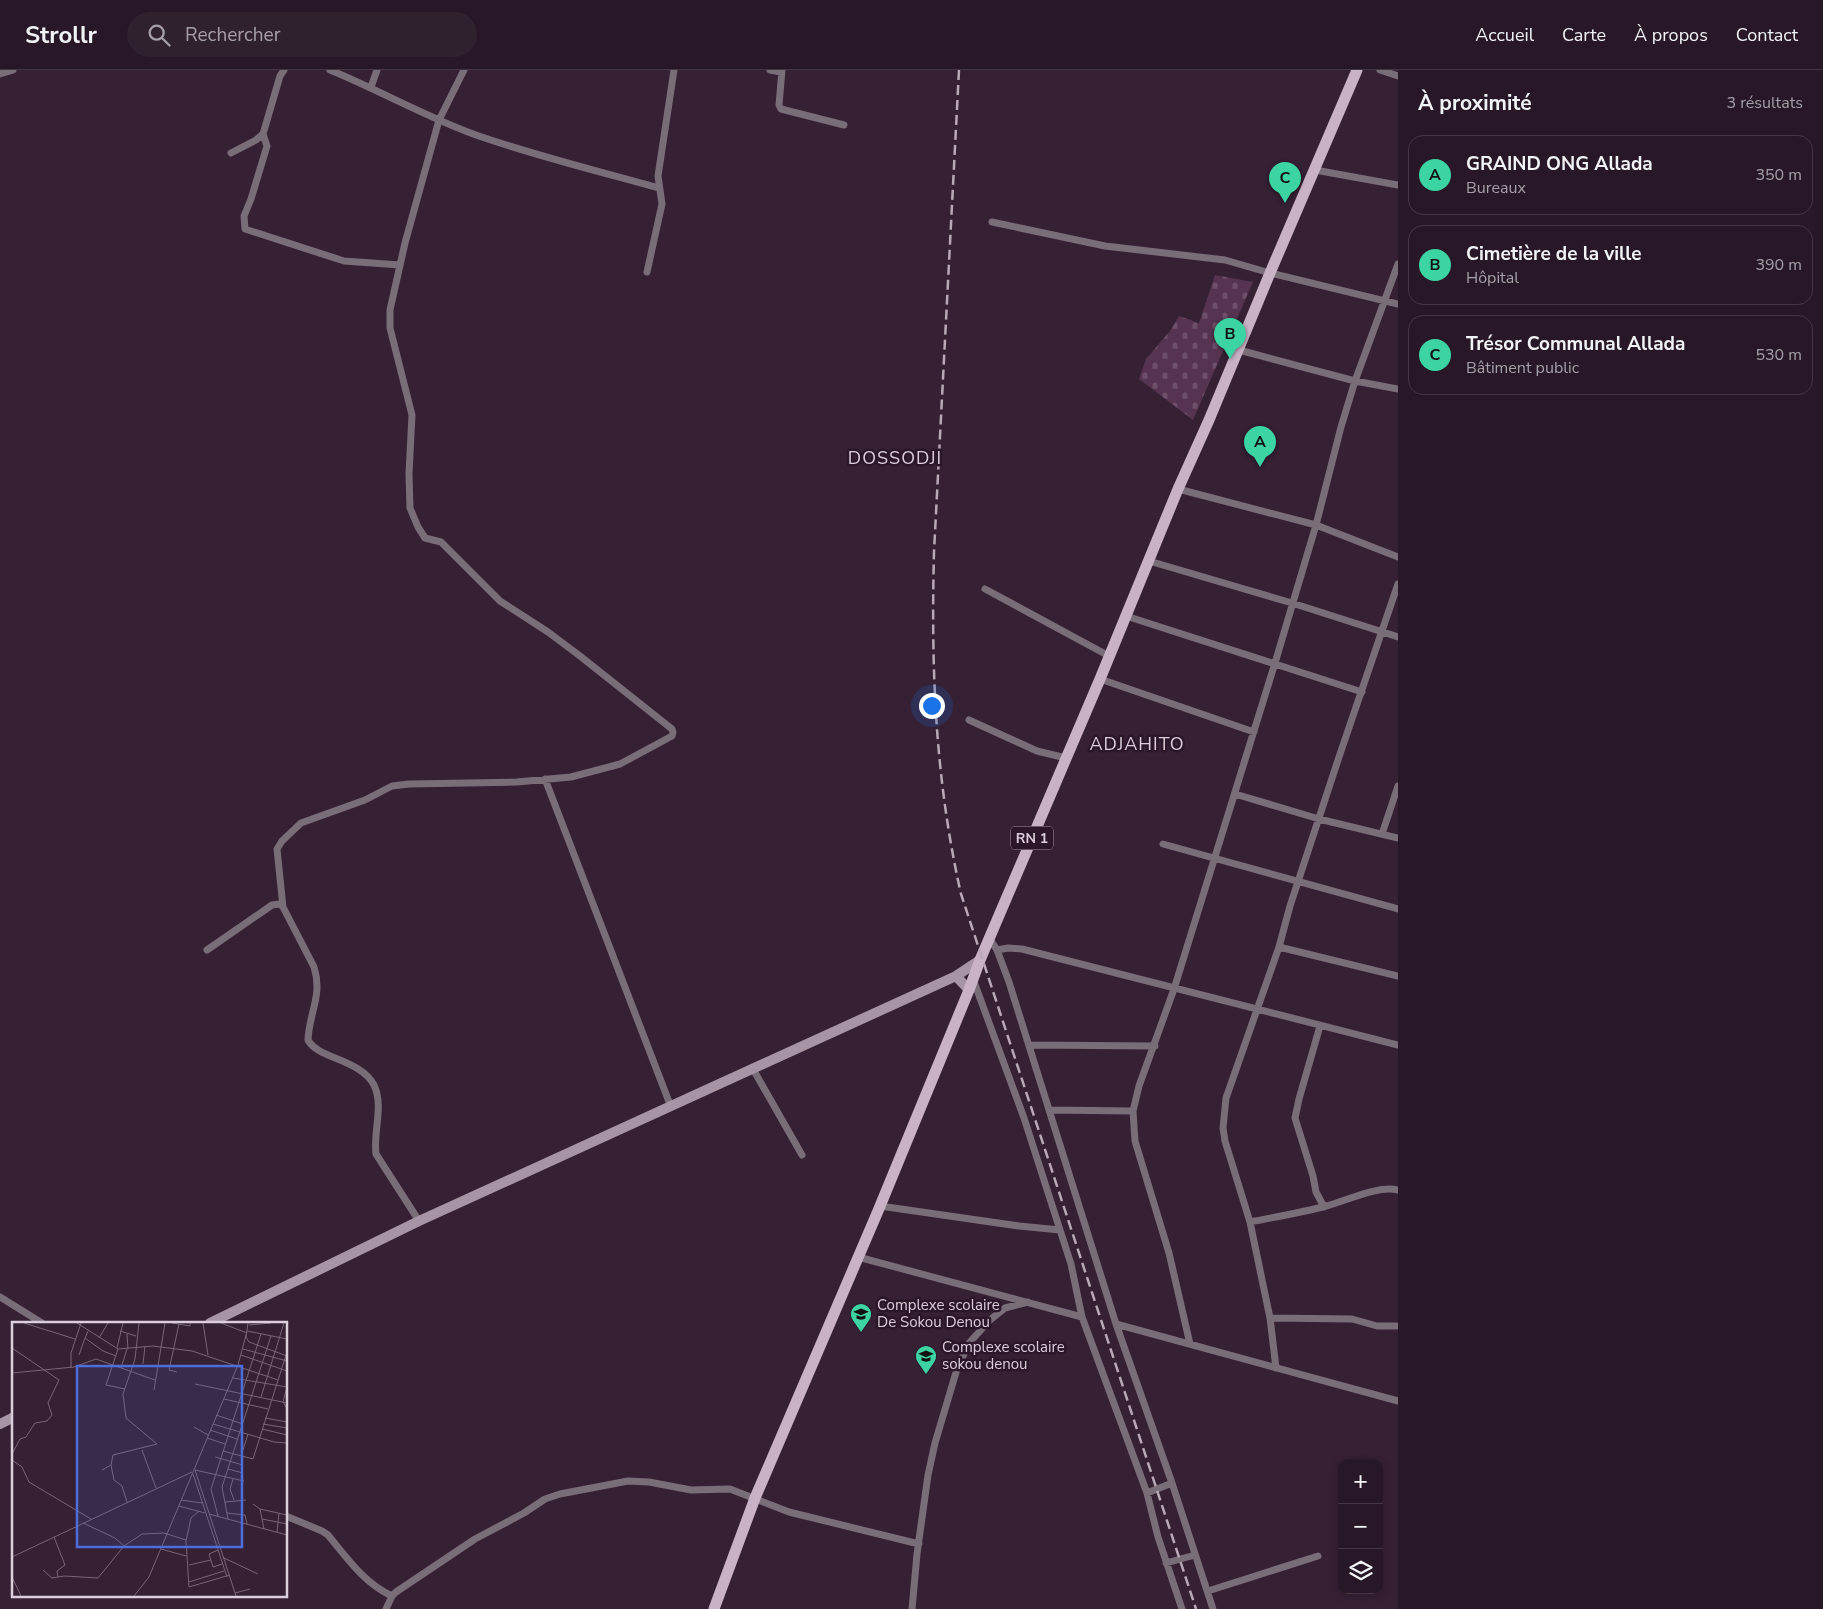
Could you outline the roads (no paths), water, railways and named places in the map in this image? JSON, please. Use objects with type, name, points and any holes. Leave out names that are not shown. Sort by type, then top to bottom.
[{"type":"main road","name":"RN 1","points":[[714,1609],[756,1498],[880,1206],[989,938],[1100,679],[1178,489],[1240,350],[1270,273],[1357,70]]},
{"type":"street","points":[[0,74],[12,70]]},
{"type":"street","points":[[231,153],[256,140],[263,134],[280,76],[284,70]]},
{"type":"street","points":[[330,70],[371,87],[439,120],[478,135],[574,165],[659,188]]},
{"type":"street","points":[[371,87],[377,70]]},
{"type":"street","points":[[419,1221],[376,1154],[374,1143],[378,1104],[374,1086],[366,1074],[358,1068],[321,1051],[310,1044],[308,1040],[318,996],[318,977],[283,907],[277,848],[301,823],[365,800],[392,786],[572,777],[620,764],[672,736],[673,732],[672,729],[649,710],[580,656],[548,632],[500,601],[441,542],[425,538],[418,528],[410,508],[409,474],[412,415],[390,328],[390,310],[400,265],[439,120],[464,70]]},
{"type":"street","points":[[647,272],[662,204],[658,176],[674,70]]},
{"type":"street","points":[[770,70],[782,71],[778,105],[781,109],[844,125]]},
{"type":"street","points":[[1380,70],[1398,76]]},
{"type":"street","points":[[263,134],[267,146],[244,216],[245,229],[344,261],[400,265]]},
{"type":"street","points":[[1315,170],[1398,185]]},
{"type":"street","points":[[992,222],[1105,246],[1225,260],[1383,302],[1398,304]]},
{"type":"street","points":[[1190,1344],[1169,1253],[1135,1141],[1134,1111],[1139,1086],[1174,989],[1254,732],[1316,525],[1341,427],[1383,302],[1398,264]]},
{"type":"street","points":[[1240,350],[1356,381],[1398,389]]},
{"type":"street","points":[[1178,489],[1316,525],[1398,557]]},
{"type":"street","points":[[1149,561],[1292,603],[1398,637]]},
{"type":"street","points":[[1276,1368],[1270,1318],[1250,1222],[1225,1140],[1223,1128],[1226,1098],[1279,947],[1298,882],[1398,584]]},
{"type":"street","points":[[985,589],[1109,656]]},
{"type":"street","points":[[1126,616],[1362,692]]},
{"type":"street","points":[[1100,679],[1254,732]]},
{"type":"street","points":[[969,720],[1037,751],[1066,758]]},
{"type":"street","points":[[545,779],[671,1107]]},
{"type":"street","points":[[1382,834],[1398,786]]},
{"type":"street","points":[[1235,794],[1398,838]]},
{"type":"street","points":[[1164,844],[1214,860],[1398,909]]},
{"type":"street","points":[[207,950],[272,905],[280,904],[283,907]]},
{"type":"street","points":[[989,938],[997,950],[1009,982],[1116,1324],[1172,1483],[1213,1609]]},
{"type":"street","points":[[1279,947],[1398,976]]},
{"type":"street","points":[[997,950],[1022,948],[1174,989],[1398,1045]]},
{"type":"street","points":[[212,1322],[419,1221],[956,976],[980,960]]},
{"type":"street","points":[[956,976],[971,985],[1024,1118],[1072,1264],[1082,1316],[1147,1492],[1166,1563],[1182,1609]]},
{"type":"street","points":[[1320,1026],[1295,1118],[1314,1176],[1316,1192],[1324,1206]]},
{"type":"street","points":[[1029,1045],[1155,1046]]},
{"type":"street","points":[[753,1069],[802,1155]]},
{"type":"street","points":[[1049,1110],[1134,1111]]},
{"type":"street","points":[[1250,1222],[1324,1206],[1380,1190],[1398,1190]]},
{"type":"street","points":[[880,1206],[1018,1226],[1060,1230]]},
{"type":"street","points":[[858,1257],[1082,1316]]},
{"type":"street","points":[[0,1297],[40,1322]]},
{"type":"street","points":[[912,1609],[918,1544],[928,1475],[935,1443],[962,1358],[969,1343],[990,1320],[1005,1308],[1028,1302]]},
{"type":"street","points":[[1270,1318],[1352,1319],[1377,1326],[1398,1326]]},
{"type":"street","points":[[1116,1324],[1398,1401]]},
{"type":"street","points":[[0,1424],[12,1418]]},
{"type":"street","points":[[386,1609],[392,1596],[429,1568],[475,1539],[553,1495],[609,1484],[639,1481],[691,1490],[730,1490],[756,1498],[789,1512],[918,1544]]},
{"type":"street","points":[[1147,1492],[1172,1483]]},
{"type":"street","points":[[288,1517],[299,1520],[328,1535],[362,1576],[372,1585],[392,1596]]},
{"type":"street","points":[[1166,1563],[1195,1555]]},
{"type":"street","points":[[1208,1591],[1318,1556]]},
{"type":"railway","points":[[959,70],[933,596],[934,681],[945,809],[961,894],[1196,1609]]},
{"type":"place","name":"Trésor Communal Allada","points":[[1285,203]]},
{"type":"place","name":"Cimetière de la ville","points":[[1230,359]]},
{"type":"place","name":"GRAIND ONG Allada","points":[[1260,467]]},
{"type":"place","name":"Complexe scolaire De Sokou Denou","points":[[861,1333]]},
{"type":"place","name":"Complexe scolaire sokou denou","points":[[926,1375]]},
{"type":"district","name":"DOSSODJI","points":[[895,458]]},
{"type":"district","name":"ADJAHITO","points":[[1137,744]]}]
